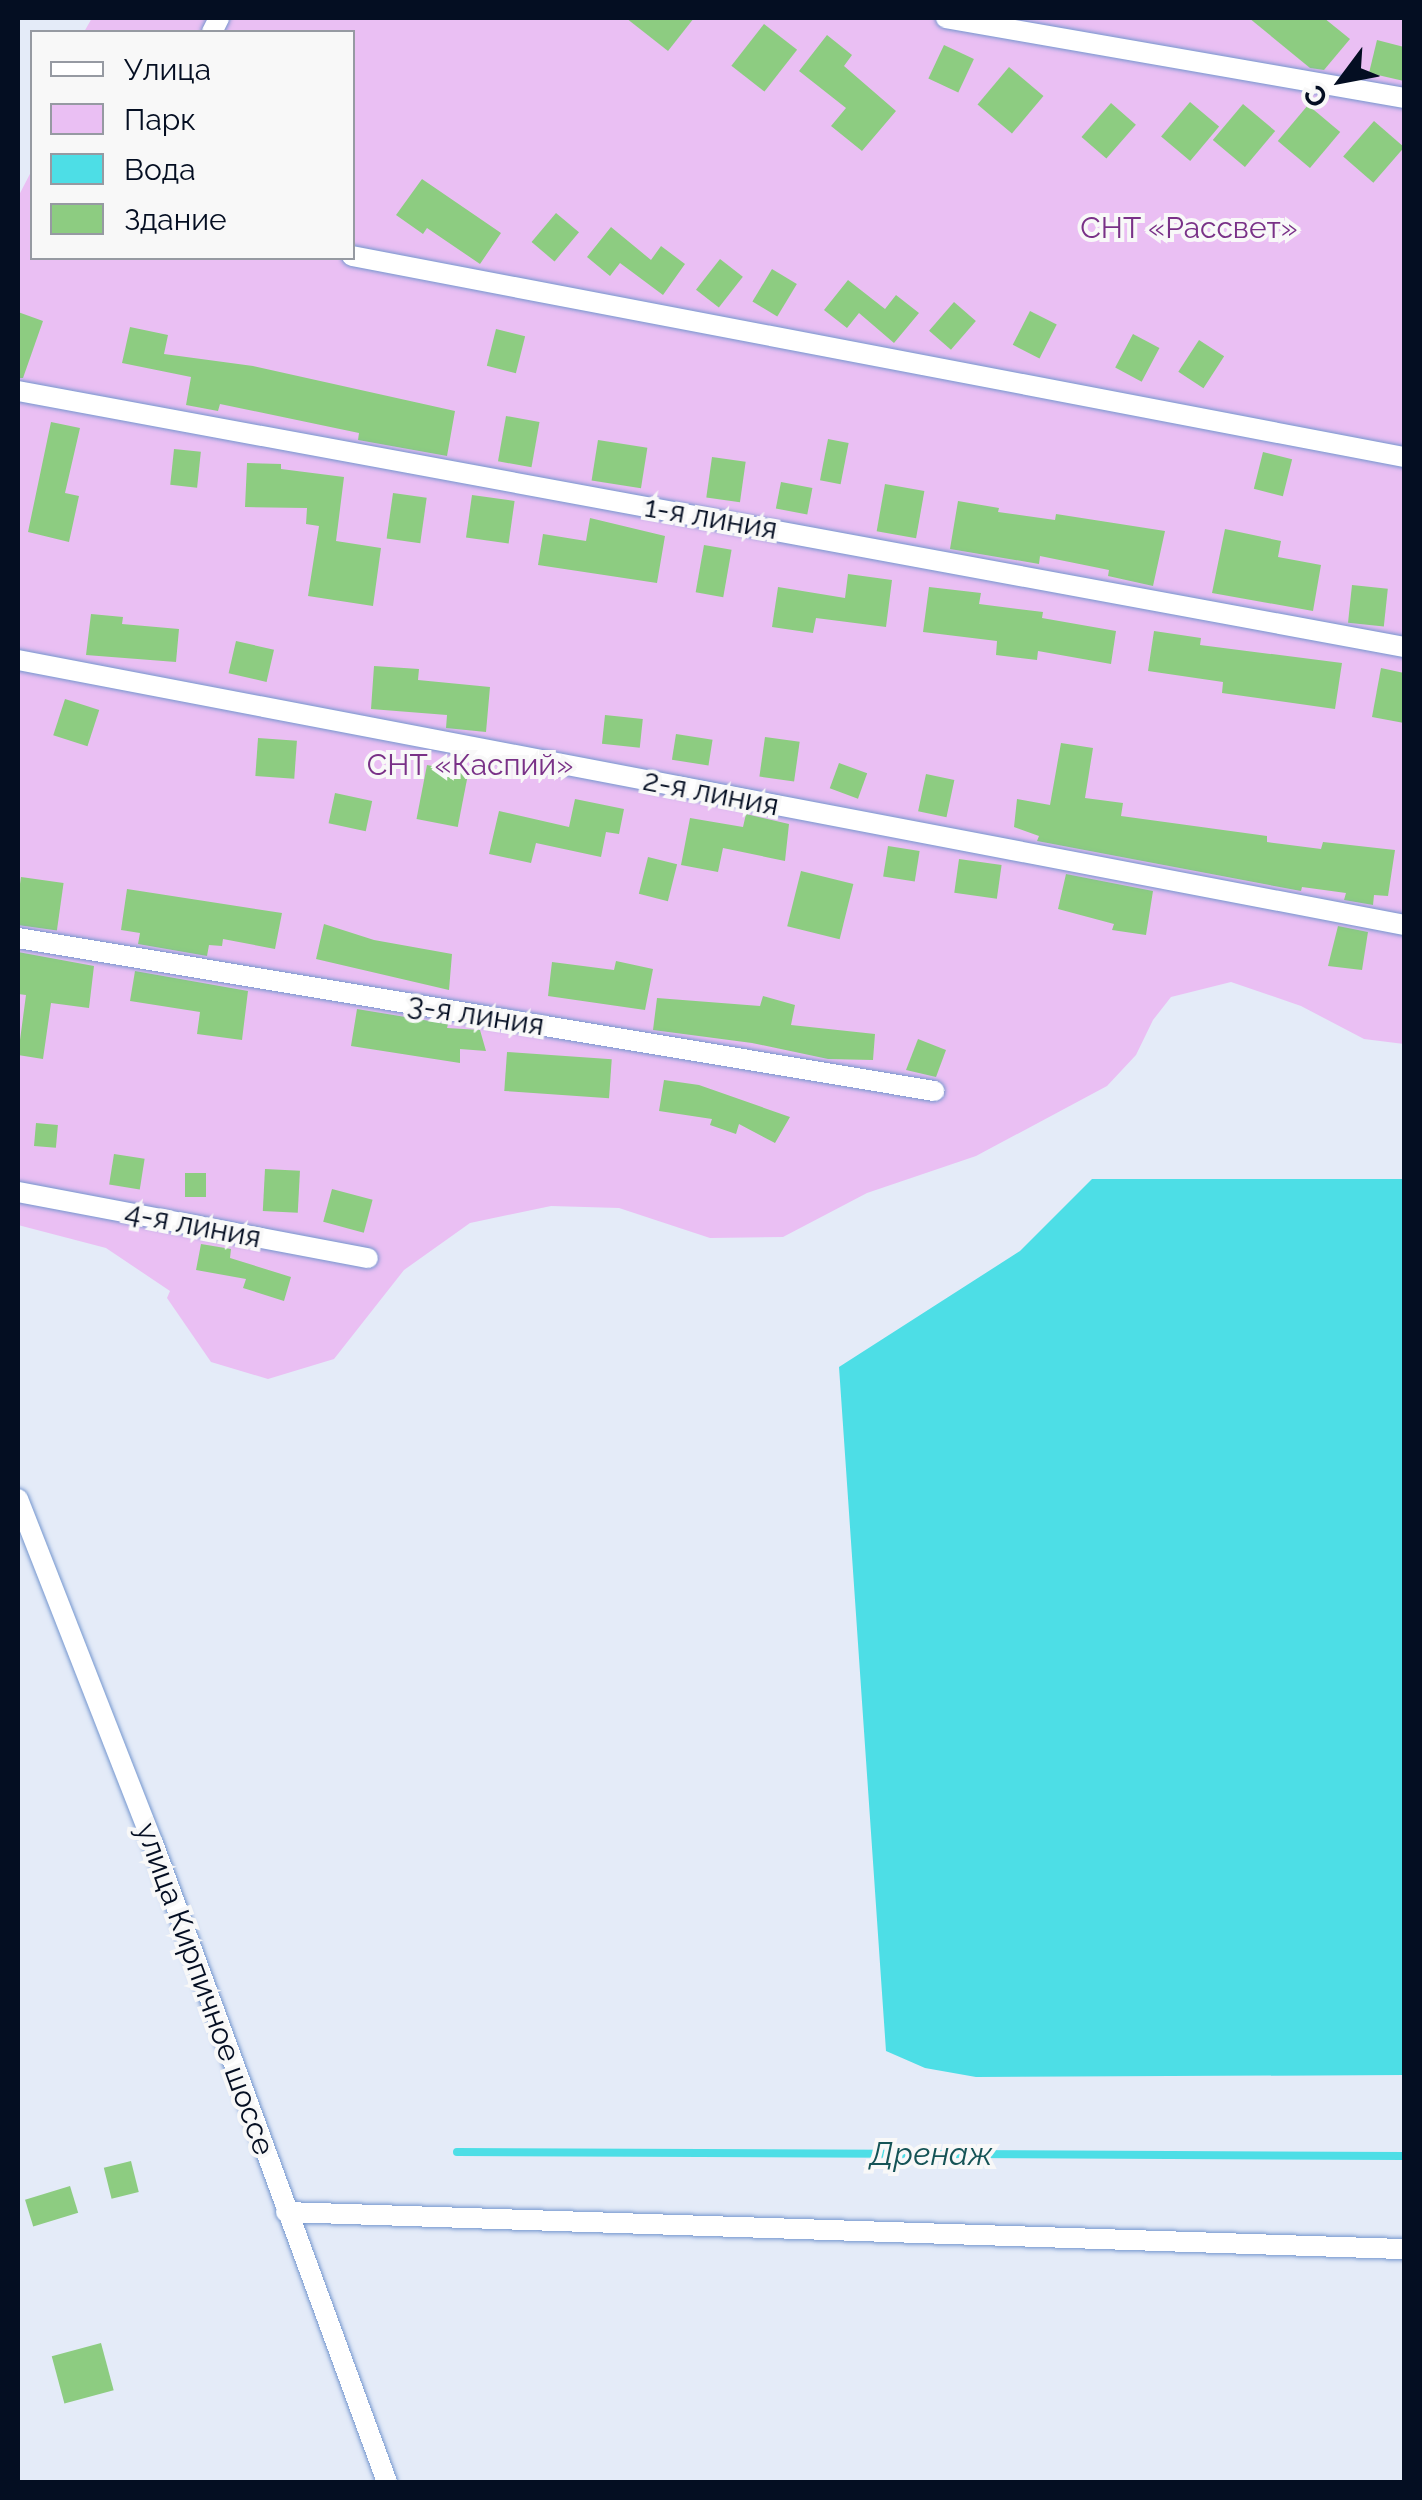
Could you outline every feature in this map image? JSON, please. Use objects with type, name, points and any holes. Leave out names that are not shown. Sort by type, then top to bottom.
[{"type":"street","points":[[946,18],[1404,98]]},
{"type":"street","points":[[355,257],[1404,457]]},
{"type":"street","name":"1-я линия","points":[[18,390],[1404,646]]},
{"type":"street","name":"2-я линия","points":[[18,660],[1404,925]]},
{"type":"street","name":"3-я линия","points":[[18,938],[934,1091]]},
{"type":"street","name":"4-я линия","points":[[18,1192],[368,1258]]},
{"type":"street","name":"улица Кирпичное шоссе","points":[[18,1499],[154,1844],[387,2482]]},
{"type":"street","points":[[286,2212],[1404,2249]]},
{"type":"green space","name":"СНТ «Каспий»","points":[[92,18],[1404,18],[1404,1044],[1364,1039],[1301,1006],[1231,982],[1171,997],[1153,1020],[1136,1055],[1107,1086],[976,1156],[867,1193],[783,1237],[710,1238],[619,1208],[551,1206],[470,1223],[404,1270],[334,1359],[268,1379],[211,1362],[167,1298],[170,1291],[106,1248],[18,1225],[18,197],[30,174],[30,260],[355,260],[355,30],[85,30]]},
{"type":"water","points":[[1092,1179],[1404,1179],[1404,2075],[976,2077],[925,2068],[886,2051],[839,1367],[1020,1251]]},
{"type":"building","points":[[626,18],[694,18],[668,51]]},
{"type":"building","points":[[1249,18],[1324,18],[1350,39],[1324,70],[1310,68]]},
{"type":"building","points":[[764,24],[797,50],[764,92],[731,66]]},
{"type":"building","points":[[827,35],[852,55],[844,66],[896,111],[862,151],[831,126],[846,108],[799,71]]},
{"type":"building","points":[[1377,40],[1404,47],[1404,81],[1369,73]]},
{"type":"building","points":[[944,45],[974,59],[958,92],[928,79]]},
{"type":"building","points":[[1009,67],[1043,96],[1012,133],[978,105]]},
{"type":"building","points":[[1190,102],[1219,126],[1190,161],[1161,136]]},
{"type":"building","points":[[1111,103],[1136,125],[1106,159],[1081,137]]},
{"type":"building","points":[[1243,104],[1275,131],[1245,167],[1213,140]]},
{"type":"building","points":[[1308,105],[1340,132],[1310,168],[1278,141]]},
{"type":"building","points":[[1374,121],[1404,147],[1373,183],[1343,156]]},
{"type":"building","points":[[422,179],[501,233],[480,264],[427,228],[423,234],[396,215]]},
{"type":"building","points":[[556,213],[579,232],[555,261],[532,242]]},
{"type":"building","points":[[611,227],[651,260],[661,246],[685,264],[663,295],[620,263],[610,276],[587,257]]},
{"type":"building","points":[[720,259],[743,277],[719,308],[696,290]]},
{"type":"building","points":[[772,269],[797,284],[777,317],[752,302]]},
{"type":"building","points":[[848,280],[885,309],[896,295],[919,313],[894,343],[859,313],[847,328],[824,310]]},
{"type":"building","points":[[954,302],[976,321],[951,350],[929,331]]},
{"type":"building","points":[[1030,311],[1057,325],[1039,358],[1013,345]]},
{"type":"building","points":[[18,312],[43,321],[23,378],[18,378]]},
{"type":"building","points":[[130,327],[168,335],[164,354],[253,366],[455,411],[447,456],[358,440],[359,433],[220,404],[218,411],[186,405],[191,377],[122,363]]},
{"type":"building","points":[[496,329],[525,336],[516,373],[487,366]]},
{"type":"building","points":[[1133,334],[1159,348],[1142,382],[1115,368]]},
{"type":"building","points":[[1199,340],[1224,356],[1203,388],[1178,372]]},
{"type":"building","points":[[506,416],[539,422],[531,467],[498,461]]},
{"type":"building","points":[[51,422],[80,428],[65,493],[79,496],[69,542],[28,532]]},
{"type":"building","points":[[828,439],[849,443],[841,484],[820,480]]},
{"type":"building","points":[[598,440],[647,448],[641,488],[592,480]]},
{"type":"building","points":[[174,449],[201,452],[197,488],[170,485]]},
{"type":"building","points":[[1263,452],[1292,459],[1283,496],[1254,489]]},
{"type":"building","points":[[712,457],[746,462],[740,502],[706,498]]},
{"type":"building","points":[[247,463],[281,464],[281,469],[344,477],[336,541],[381,548],[373,606],[308,596],[319,526],[306,524],[307,508],[245,507]]},
{"type":"building","points":[[781,482],[812,488],[807,515],[776,509]]},
{"type":"building","points":[[885,484],[924,491],[916,538],[877,531]]},
{"type":"building","points":[[393,493],[427,498],[420,543],[387,539]]},
{"type":"building","points":[[472,495],[515,501],[509,544],[466,538]]},
{"type":"building","points":[[958,501],[999,508],[998,512],[1055,520],[1056,514],[1165,531],[1153,586],[1108,576],[1109,570],[1040,556],[1039,564],[950,549]]},
{"type":"building","points":[[590,518],[665,536],[657,583],[538,565],[543,534],[586,541]]},
{"type":"building","points":[[1225,529],[1281,541],[1278,557],[1321,565],[1313,611],[1212,593]]},
{"type":"building","points":[[704,545],[732,550],[723,597],[696,592]]},
{"type":"building","points":[[848,574],[892,580],[886,627],[816,618],[813,633],[772,627],[778,587],[845,598]]},
{"type":"building","points":[[1352,585],[1388,589],[1384,627],[1348,623]]},
{"type":"building","points":[[929,587],[981,593],[979,604],[1043,612],[1042,618],[1116,631],[1111,664],[1038,651],[1037,660],[996,655],[997,641],[923,632]]},
{"type":"building","points":[[91,614],[123,617],[122,624],[179,629],[176,662],[86,655]]},
{"type":"building","points":[[1154,631],[1201,638],[1200,645],[1342,663],[1335,709],[1222,693],[1223,682],[1148,671]]},
{"type":"building","points":[[236,641],[274,650],[267,682],[229,673]]},
{"type":"building","points":[[374,666],[419,669],[418,680],[490,687],[486,732],[446,728],[447,715],[371,709]]},
{"type":"building","points":[[1381,668],[1404,673],[1404,723],[1372,717]]},
{"type":"building","points":[[65,699],[99,710],[87,746],[53,735]]},
{"type":"building","points":[[605,715],[643,719],[640,748],[602,744]]},
{"type":"building","points":[[676,734],[713,740],[708,765],[672,760]]},
{"type":"building","points":[[765,737],[800,742],[794,781],[759,777]]},
{"type":"building","points":[[258,738],[297,741],[294,779],[255,776]]},
{"type":"building","points":[[1061,743],[1093,748],[1085,798],[1123,803],[1121,816],[1267,836],[1267,842],[1321,849],[1323,842],[1395,850],[1388,896],[1374,895],[1373,905],[1344,900],[1346,893],[1302,887],[1301,891],[1037,841],[1039,836],[1014,827],[1017,799],[1050,805]]},
{"type":"building","points":[[839,763],[867,773],[858,799],[830,788]]},
{"type":"building","points":[[427,765],[468,773],[458,827],[417,819]]},
{"type":"building","points":[[926,774],[954,780],[946,817],[918,811]]},
{"type":"building","points":[[335,793],[372,801],[366,831],[329,823]]},
{"type":"building","points":[[575,799],[624,809],[619,834],[606,832],[601,857],[536,843],[531,863],[489,854],[499,811],[569,827]]},
{"type":"building","points":[[746,814],[789,824],[785,861],[723,848],[718,872],[681,865],[690,818],[743,827]]},
{"type":"building","points":[[888,846],[920,851],[915,882],[883,877]]},
{"type":"building","points":[[648,857],[677,864],[668,901],[639,894]]},
{"type":"building","points":[[959,859],[1002,865],[997,899],[954,893]]},
{"type":"building","points":[[801,871],[853,884],[840,939],[787,926]]},
{"type":"building","points":[[1066,874],[1153,891],[1146,935],[1112,930],[1114,924],[1058,909]]},
{"type":"building","points":[[21,877],[64,883],[57,931],[18,925]]},
{"type":"building","points":[[127,889],[282,913],[275,949],[223,939],[222,946],[209,945],[207,956],[138,944],[140,933],[121,930]]},
{"type":"building","points":[[324,924],[374,940],[452,954],[449,990],[316,959]]},
{"type":"building","points":[[1338,926],[1368,932],[1362,970],[1328,966]]},
{"type":"building","points":[[18,952],[94,966],[89,1008],[51,1003],[43,1059],[18,1055],[26,995],[18,994]]},
{"type":"building","points":[[616,961],[653,969],[645,1010],[548,996],[552,962],[614,970]]},
{"type":"building","points":[[135,971],[248,991],[242,1040],[197,1034],[200,1012],[130,1001]]},
{"type":"building","points":[[763,996],[795,1005],[791,1025],[875,1034],[873,1060],[828,1059],[752,1043],[653,1030],[657,998],[760,1006]]},
{"type":"building","points":[[357,1009],[448,1024],[447,1028],[480,1030],[486,1051],[460,1049],[460,1063],[351,1046]]},
{"type":"building","points":[[918,1039],[946,1050],[936,1077],[906,1070]]},
{"type":"building","points":[[507,1052],[612,1059],[609,1098],[504,1091]]},
{"type":"building","points":[[664,1080],[699,1085],[790,1117],[775,1143],[739,1124],[736,1134],[710,1125],[712,1119],[659,1111]]},
{"type":"building","points":[[36,1123],[58,1125],[56,1148],[34,1146]]},
{"type":"building","points":[[114,1154],[145,1159],[140,1189],[109,1185]]},
{"type":"building","points":[[265,1169],[300,1171],[298,1213],[263,1211]]},
{"type":"building","points":[[185,1173],[206,1173],[206,1197],[185,1197]]},
{"type":"building","points":[[332,1189],[373,1200],[364,1233],[323,1222]]},
{"type":"building","points":[[201,1244],[231,1249],[230,1258],[291,1277],[284,1301],[243,1288],[246,1279],[196,1270]]},
{"type":"building","points":[[131,2161],[139,2192],[112,2199],[104,2168]]},
{"type":"building","points":[[70,2186],[78,2213],[33,2227],[25,2200]]},
{"type":"building","points":[[101,2343],[114,2390],[64,2404],[52,2356]]},
{"type":"waterway","name":"Дренаж","points":[[457,2152],[1404,2156]]},
{"type":"park label","name":"СНТ «Рассвет»","points":[[1189,228]]}]
